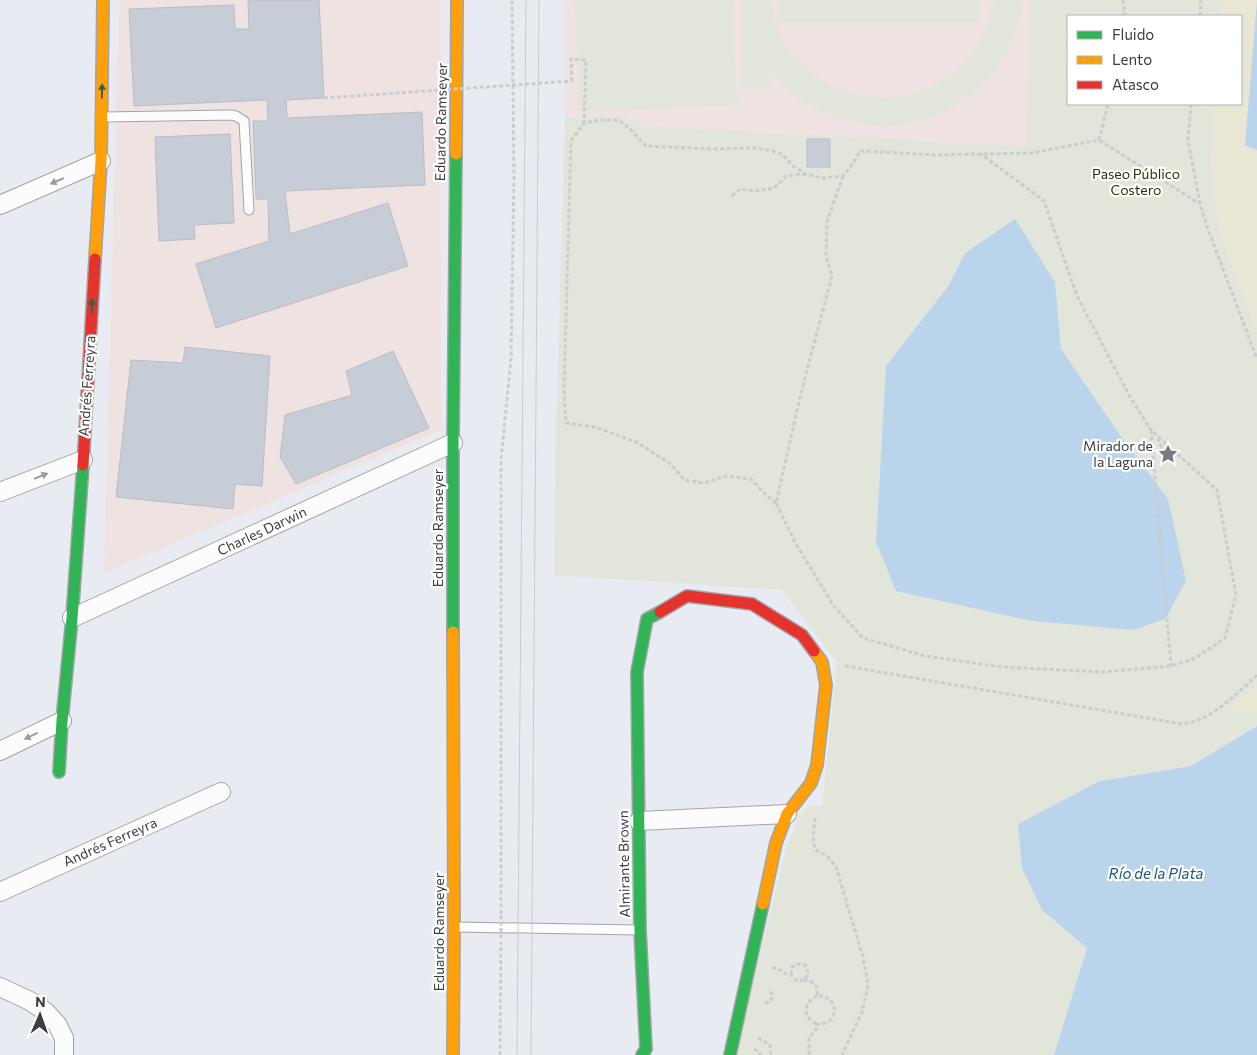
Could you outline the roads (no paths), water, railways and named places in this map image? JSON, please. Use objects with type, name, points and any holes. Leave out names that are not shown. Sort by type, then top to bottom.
[{"type":"street","name":"Andrés Ferreyra","points":[[59,772],[83,460],[101,162],[103,0]]},
{"type":"street","name":"Eduardo Ramseyer","points":[[453,1055],[453,443],[457,0]]},
{"type":"street","points":[[0,205],[101,162]]},
{"type":"street","name":"Charles Darwin","points":[[72,618],[453,443]]},
{"type":"street","points":[[0,492],[83,460]]},
{"type":"street","name":"Almirante Brown","points":[[642,1055],[646,1049],[640,930],[637,672],[647,619],[687,596],[752,604],[802,635],[822,662],[826,685],[818,765],[811,783],[787,814]]},
{"type":"street","points":[[0,751],[62,721]]},
{"type":"street","name":"Andrés Ferreyra","points":[[0,892],[221,792]]},
{"type":"street","points":[[639,821],[787,814],[776,843],[730,1055]]},
{"type":"street","points":[[0,987],[46,1012],[57,1024],[64,1038],[64,1055]]},
{"type":"lane","points":[[102,117],[236,116],[244,121],[249,210]]},
{"type":"lane","points":[[454,926],[640,930]]},
{"type":"water","points":[[1257,0],[1257,150],[1245,145]]},
{"type":"water","points":[[1015,219],[1055,282],[1061,349],[1120,435],[1168,499],[1186,581],[1165,619],[1133,630],[1032,621],[896,591],[876,542],[886,366],[949,285],[965,253]]},
{"type":"water","name":"Río de la Plata","points":[[1257,726],[1257,1055],[1054,1055],[1087,948],[1042,910],[1022,868],[1018,824],[1100,781],[1191,766]]},
{"type":"tram line","points":[[517,1055],[526,0]]},
{"type":"tram line","points":[[531,1055],[539,0]]},
{"type":"place","name":"Mirador de la Laguna","points":[[1168,454]]},
{"type":"park label","name":"Paseo Público Costero","points":[[1136,182]]}]
